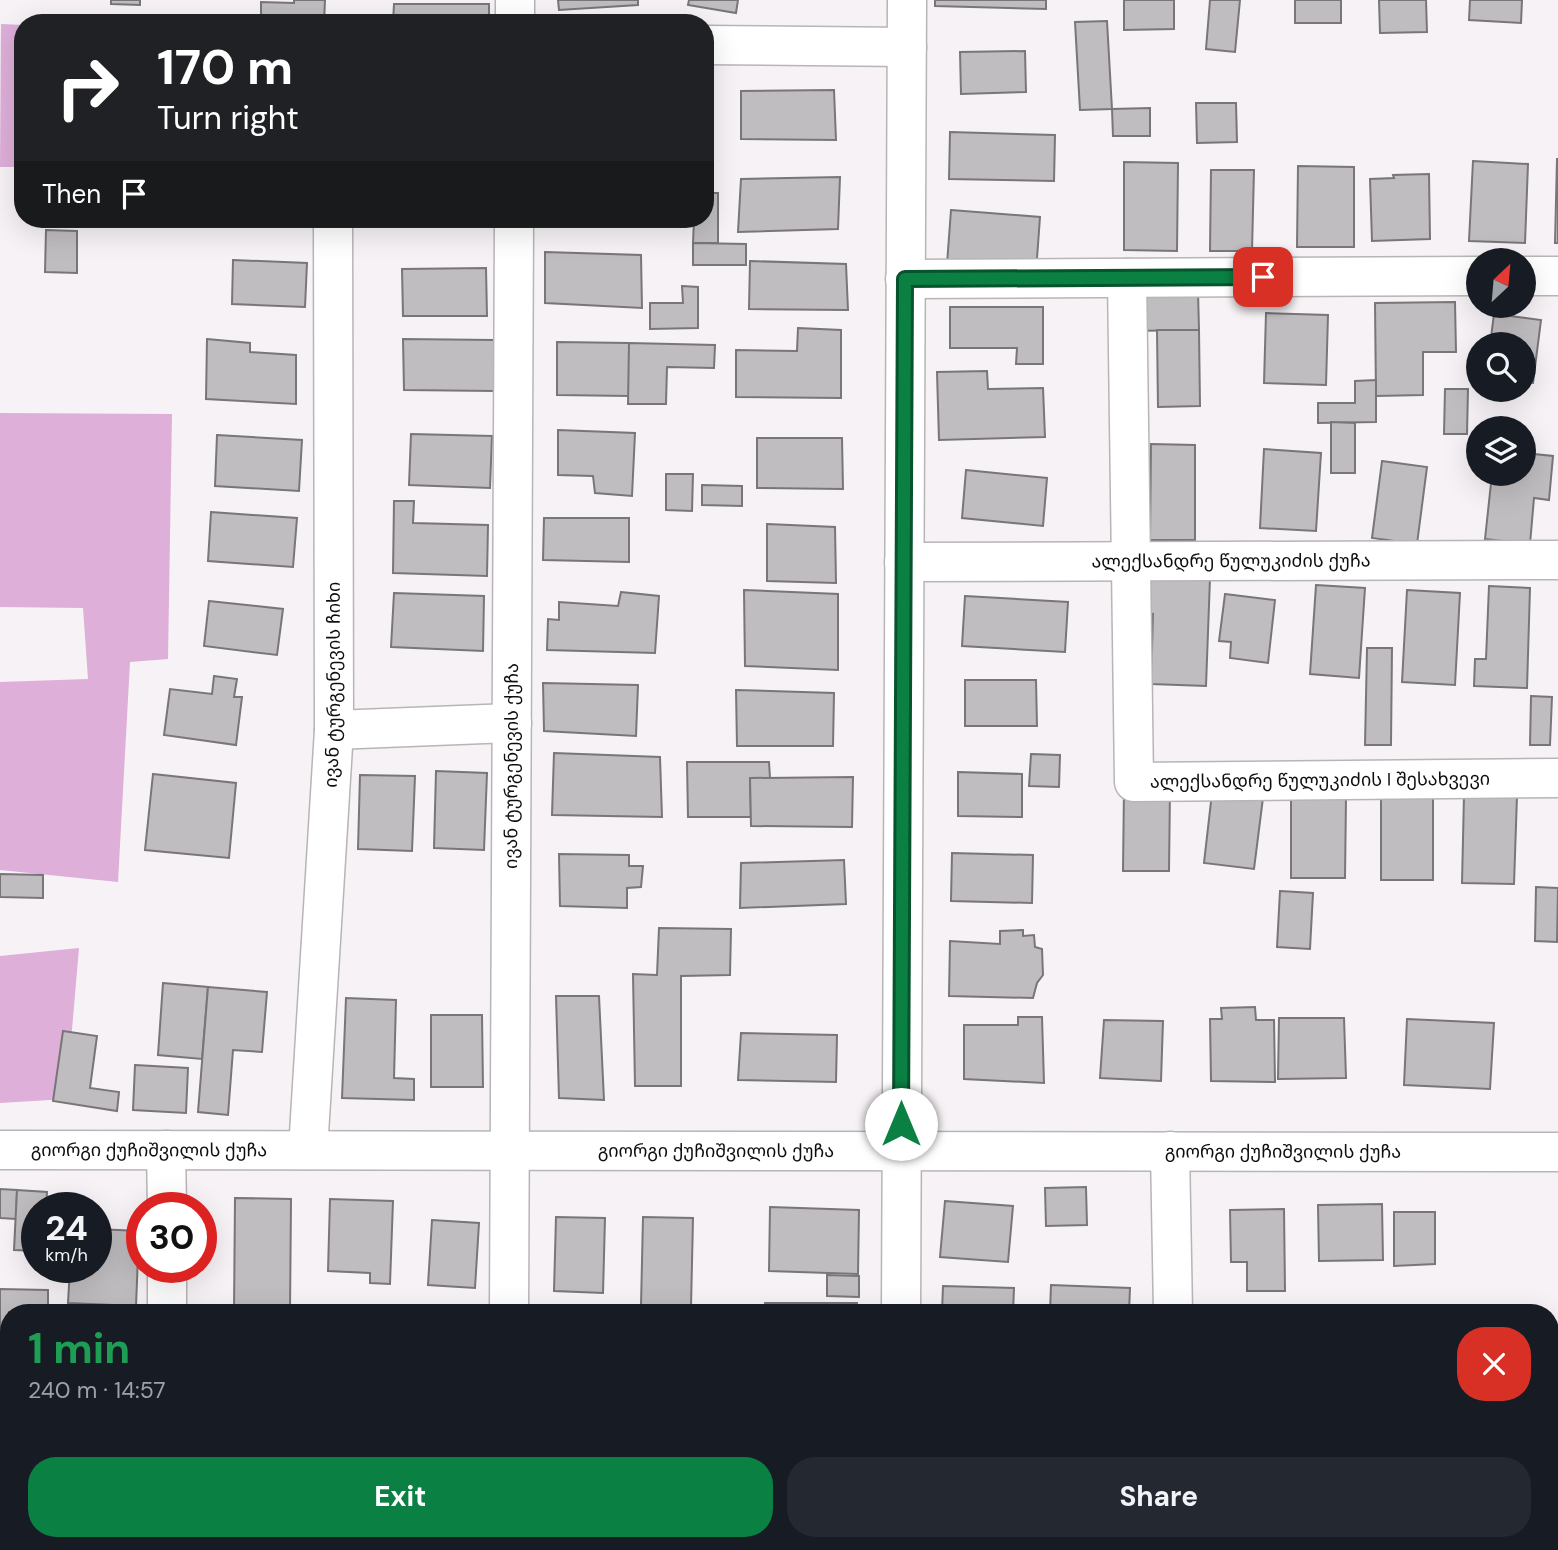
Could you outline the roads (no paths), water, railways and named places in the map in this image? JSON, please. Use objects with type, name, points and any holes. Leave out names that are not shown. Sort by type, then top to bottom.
[{"type":"street","points":[[901,1304],[907,0]]},
{"type":"street","points":[[714,45],[907,47]]},
{"type":"street","name":"ივან ტურგენევის ჩიხი","points":[[308,1150],[334,730],[333,228]]},
{"type":"street","name":"ივან ტურგენევის ქუჩა","points":[[509,1304],[514,228]]},
{"type":"street","points":[[905,279],[1466,276]]},
{"type":"street","points":[[1536,276],[1558,276]]},
{"type":"street","points":[[1128,278],[1131,561]]},
{"type":"street","name":"ალექსანდრე წულუკიძის ქუჩა","points":[[904,562],[1558,560]]},
{"type":"street","name":"ალექსანდრე წულუკიძის I შესახვევი","points":[[1131,561],[1134,782],[1558,778]]},
{"type":"street","points":[[334,730],[512,723]]},
{"type":"street","name":"გიორგი ქუჩიშვილის ქუჩა","points":[[0,1150],[1558,1152]]},
{"type":"street","points":[[166,1150],[167,1192]]},
{"type":"street","points":[[1170,1151],[1173,1304]]},
{"type":"street","points":[[167,1283],[167,1304]]}]
